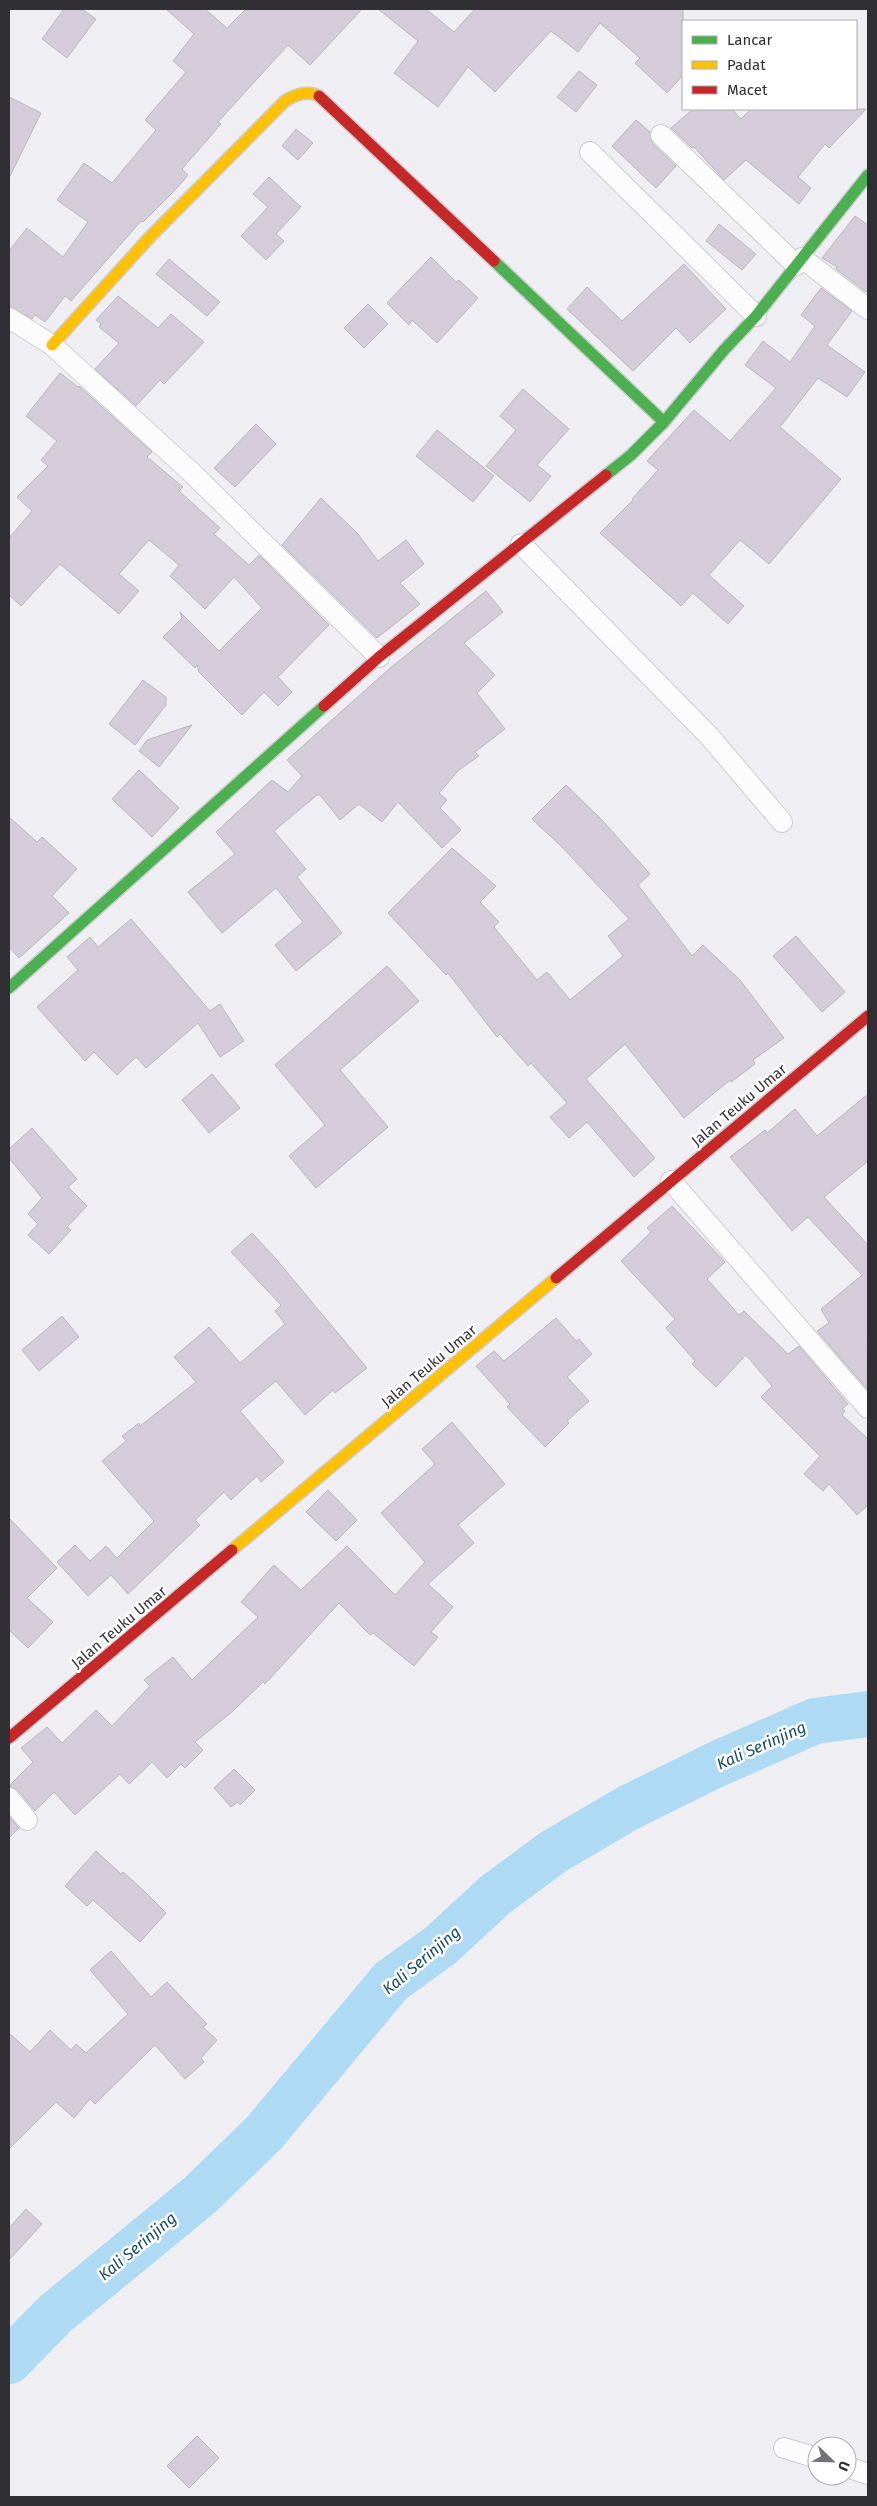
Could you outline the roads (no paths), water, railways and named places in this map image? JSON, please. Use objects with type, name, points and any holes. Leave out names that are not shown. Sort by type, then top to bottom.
[{"type":"street","points":[[52,345],[149,238],[285,101],[293,95],[310,92],[318,95],[664,422]]},
{"type":"street","points":[[661,135],[799,261],[868,310]]},
{"type":"street","points":[[590,152],[756,316]]},
{"type":"street","points":[[9,988],[379,658],[631,455],[664,422],[724,350],[756,316],[868,175]]},
{"type":"street","points":[[9,318],[52,345],[191,472],[379,658]]},
{"type":"street","points":[[521,544],[710,737],[782,822]]},
{"type":"street","name":"Jalan Teuku Umar","points":[[9,1738],[868,1016]]},
{"type":"street","points":[[671,1181],[868,1408]]},
{"type":"street","points":[[9,1798],[27,1820]]},
{"type":"street","points":[[784,2448],[807,2455]]},
{"type":"waterway","name":"Kali Serinjing","points":[[9,2361],[55,2314],[200,2195],[264,2133],[391,1981],[441,1945],[495,1895],[553,1852],[628,1808],[717,1764],[815,1721],[868,1714]]}]
